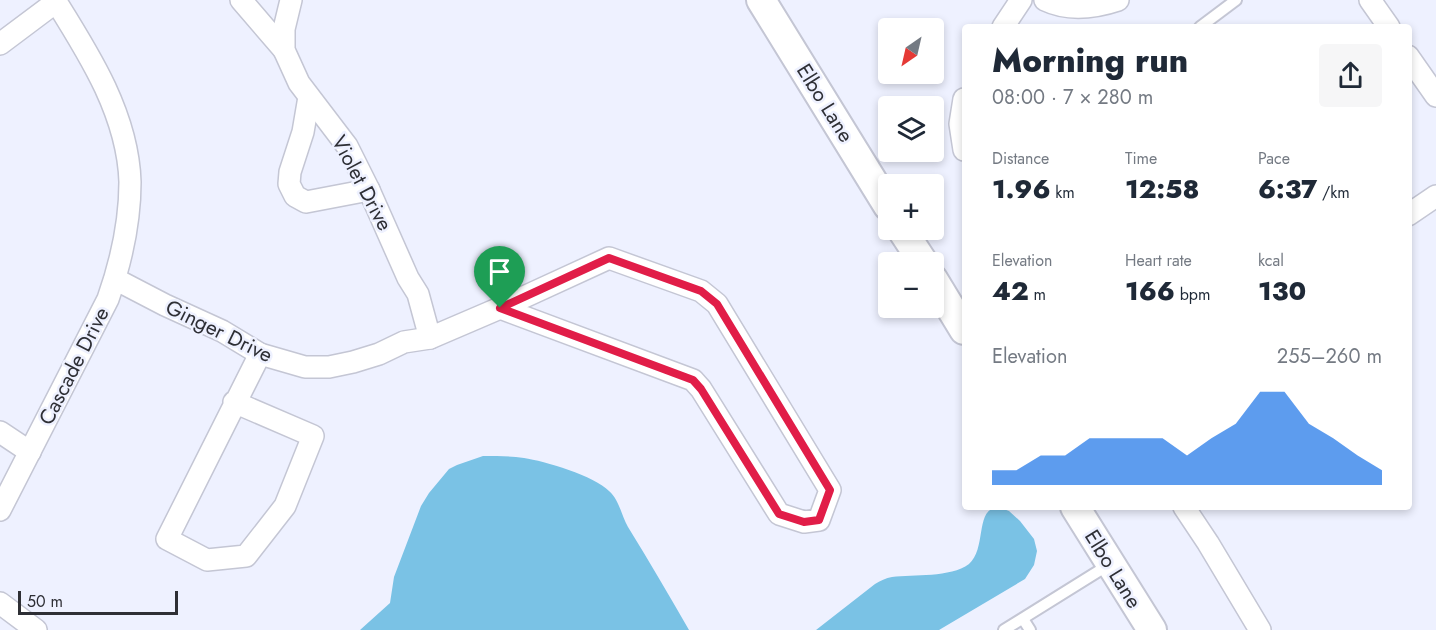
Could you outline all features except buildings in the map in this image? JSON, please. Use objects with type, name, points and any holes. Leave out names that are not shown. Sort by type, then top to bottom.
[{"type":"street","points":[[241,0],[284,50]]},
{"type":"street","name":"Violet Drive","points":[[291,0],[284,28],[284,50],[299,83],[346,146],[369,190],[408,279],[418,294],[430,338]]},
{"type":"street","name":"Elbo Lane","points":[[761,0],[878,190]]},
{"type":"street","points":[[1005,24],[1021,0]]},
{"type":"street","points":[[1045,0],[1055,5],[1080,8],[1118,0]]},
{"type":"street","points":[[1370,0],[1387,24]]},
{"type":"street","points":[[0,44],[55,1]]},
{"type":"street","name":"Cascade Drive","points":[[0,510],[108,299],[126,231],[130,181],[118,122],[102,81],[55,1]]},
{"type":"street","points":[[1412,62],[1436,96]]},
{"type":"street","points":[[309,97],[303,132],[290,172],[289,184],[294,196],[306,202],[369,190]]},
{"type":"street","points":[[962,112],[960,124],[962,137]]},
{"type":"street","points":[[1412,212],[1436,196]]},
{"type":"street","name":"Ginger Drive","points":[[115,279],[222,331],[260,354],[305,367],[329,367],[379,354],[404,342],[430,338],[609,258],[701,291],[717,304],[830,490],[819,520],[804,522],[779,514],[701,389],[693,380],[500,308]]},
{"type":"street","points":[[944,297],[962,327]]},
{"type":"street","points":[[234,402],[313,436],[285,506],[246,556],[207,560],[167,539],[234,402],[260,354]]},
{"type":"street","points":[[0,432],[30,452]]},
{"type":"street","name":"Elbo Lane","points":[[1077,510],[1152,630]]},
{"type":"street","points":[[1186,510],[1260,630]]},
{"type":"street","points":[[0,603],[36,630]]},
{"type":"lane","points":[[1204,24],[1236,0]]},
{"type":"lane","points":[[1004,630],[1110,564]]},
{"type":"lane","points":[[1023,619],[1030,630]]},
{"type":"water","points":[[483,456],[519,457],[544,462],[602,485],[616,499],[628,527],[689,630],[360,630],[390,603],[394,577],[421,506],[429,493],[449,469]]},
{"type":"water","points":[[988,511],[1009,511],[1034,539],[1037,551],[1034,565],[1025,579],[939,630],[816,630],[883,580],[892,577],[952,572],[969,564],[978,550]]},
{"type":"route","points":[[609,258],[701,291],[717,304],[830,490],[819,520],[804,522],[779,514],[701,389],[693,380],[500,308],[609,258]]}]
